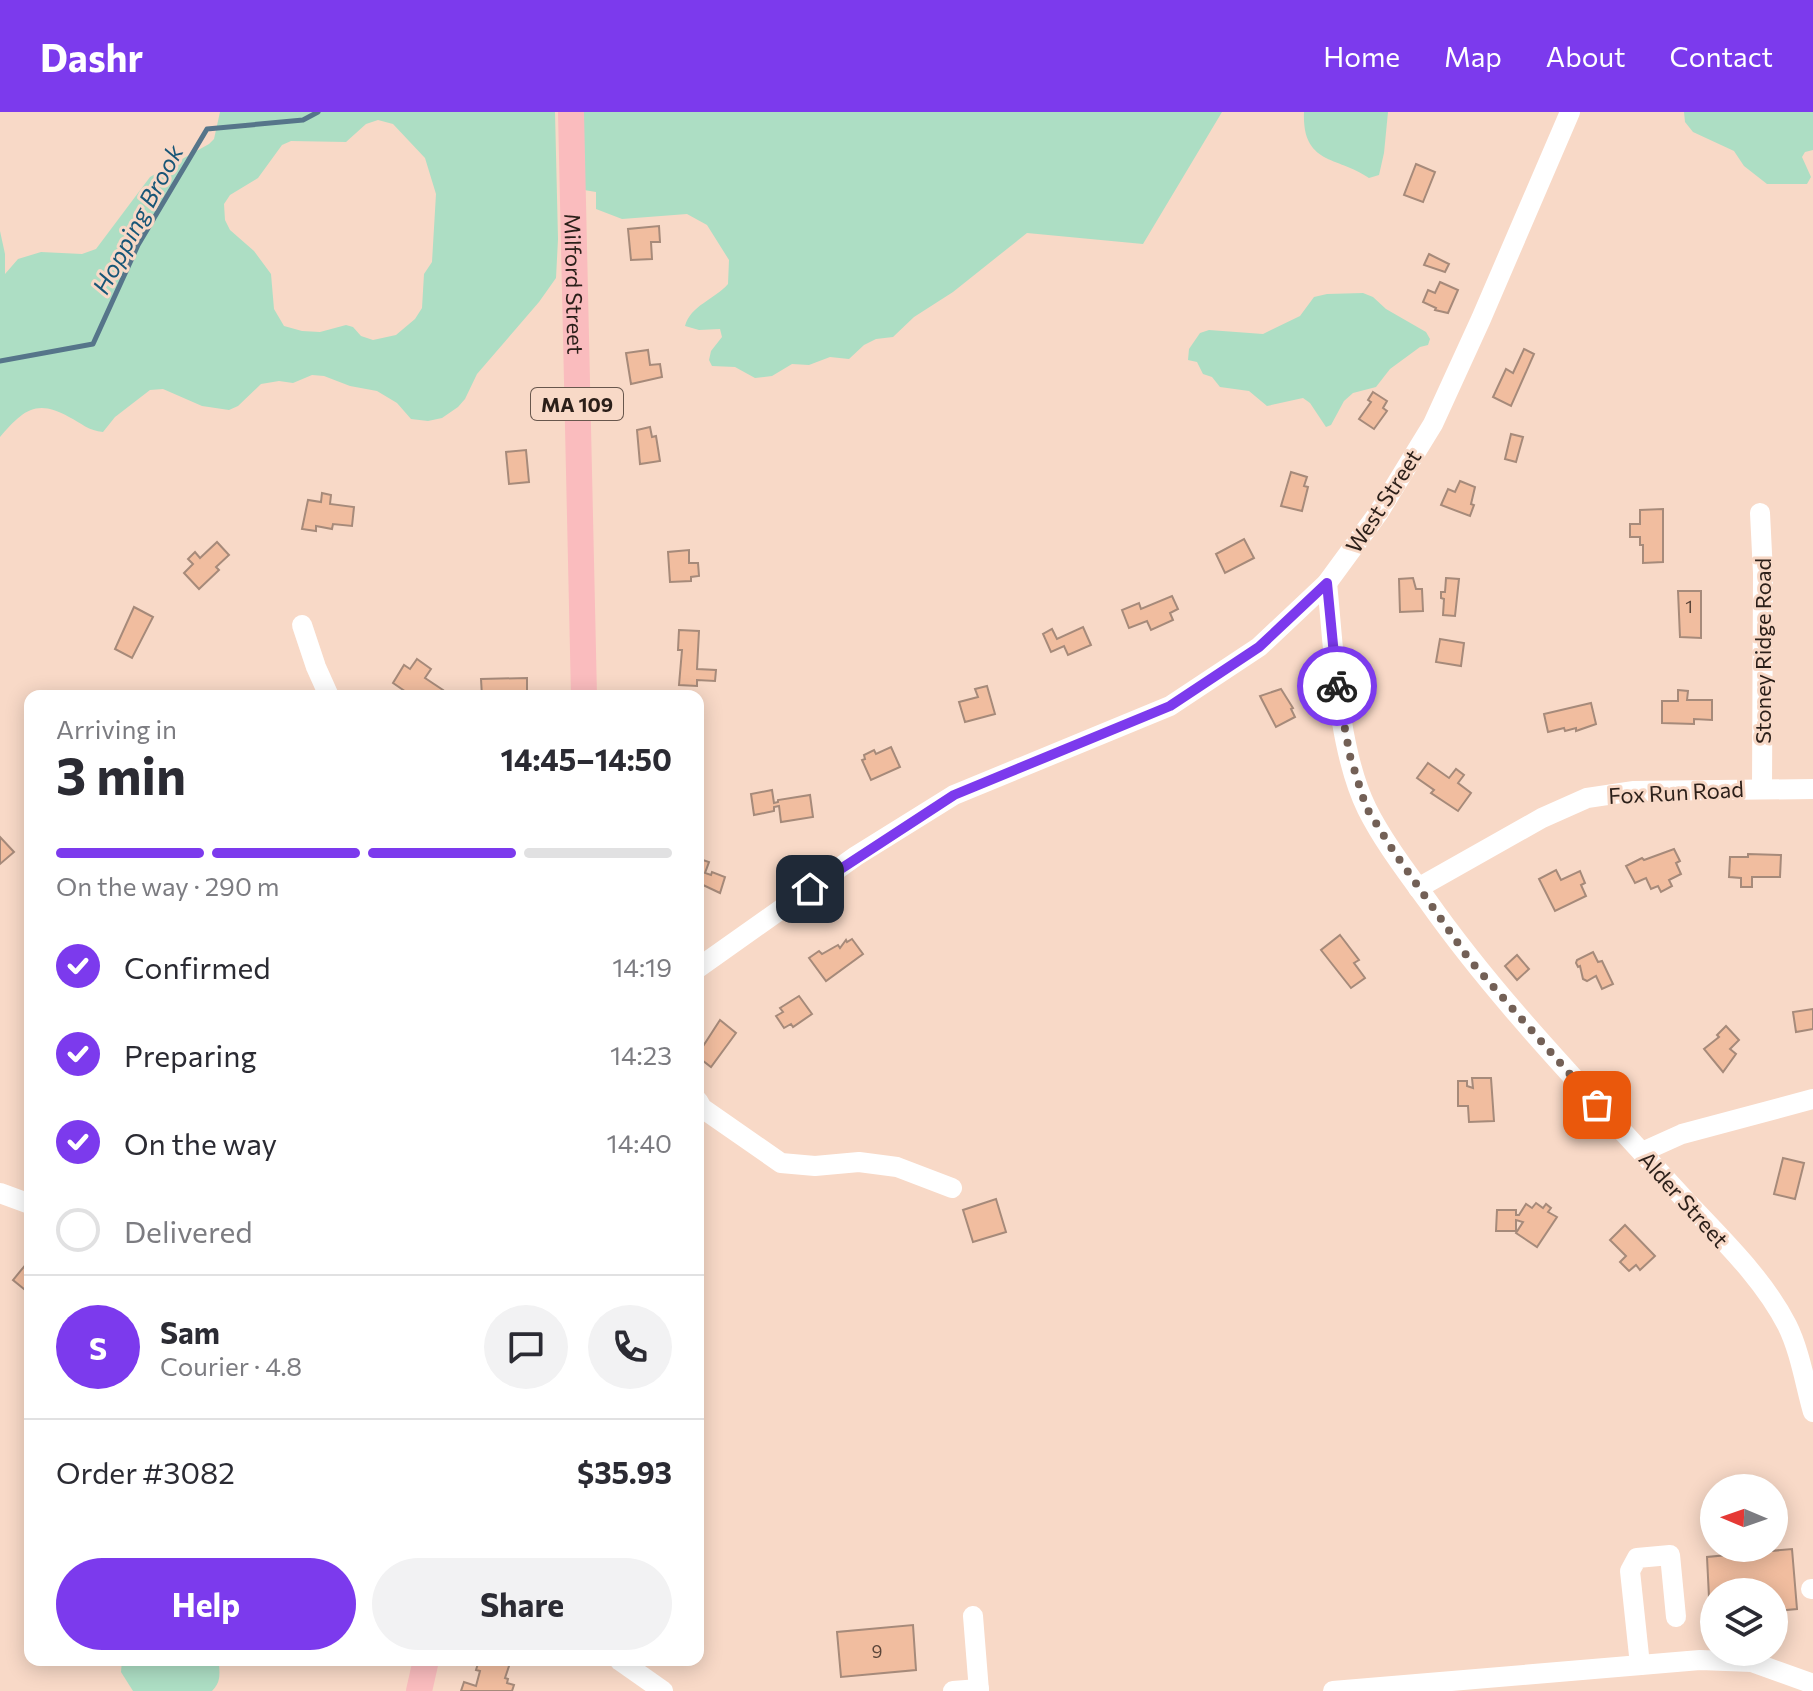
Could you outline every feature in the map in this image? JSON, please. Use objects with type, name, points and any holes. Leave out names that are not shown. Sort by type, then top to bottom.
[{"type":"main road","name":"Milford Street","points":[[571,112],[584,690]]},
{"type":"main road","points":[[419,1691],[425,1666]]},
{"type":"street","name":"West Street","points":[[708,952],[954,795],[1170,706],[1259,647],[1327,583],[1379,512],[1433,424],[1570,112]]},
{"type":"street","name":"Stoney Ridge Road","points":[[1760,513],[1763,573],[1762,789]]},
{"type":"street","name":"Alder Street","points":[[1327,583],[1338,696],[1350,756],[1366,807],[1469,959],[1586,1093],[1744,1265],[1777,1307],[1789,1329],[1813,1412]]},
{"type":"street","points":[[302,625],[326,690]]},
{"type":"street","name":"Fox Run Road","points":[[1418,888],[1542,818],[1587,798],[1634,791],[1813,789]]},
{"type":"street","points":[[1642,1152],[1682,1134],[1813,1099]]},
{"type":"street","points":[[704,1110],[781,1163],[815,1166],[859,1162],[897,1167],[952,1188]]},
{"type":"street","points":[[0,1193],[24,1202]]},
{"type":"street","points":[[1640,1665],[1630,1571],[1637,1558],[1670,1555],[1676,1617]]},
{"type":"street","points":[[953,1691],[979,1690],[973,1616]]},
{"type":"street","points":[[1333,1691],[1700,1660],[1752,1662],[1813,1684]]},
{"type":"street","points":[[628,1666],[663,1691]]},
{"type":"green space","points":[[220,112],[555,112],[556,278],[477,374],[465,399],[442,418],[428,421],[411,419],[397,403],[377,391],[312,375],[293,383],[279,381],[261,384],[238,406],[229,410],[202,406],[163,389],[150,390],[115,417],[103,432],[57,411],[38,408],[22,415],[0,437],[0,231],[5,274],[18,259],[41,252],[82,254],[96,249],[150,177],[214,139]],"holes":[[[378,120],[393,124],[425,158],[436,194],[432,262],[424,274],[422,308],[415,319],[396,335],[373,340],[346,325],[320,332],[284,326],[274,309],[271,274],[254,251],[230,230],[225,220],[224,204],[230,195],[258,178],[282,145],[291,141],[346,142],[366,124]]]},
{"type":"green space","points":[[583,112],[1222,112],[1143,244],[1027,233],[953,292],[914,317],[893,337],[876,339],[864,345],[849,359],[830,357],[809,365],[792,364],[772,376],[755,378],[735,367],[712,366],[709,360],[711,351],[722,337],[720,329],[699,330],[685,326],[692,313],[728,284],[729,260],[707,225],[687,214],[622,219],[596,209],[596,192],[584,190]]},
{"type":"green space","points":[[1304,112],[1388,112],[1379,175],[1369,178],[1315,150],[1305,129]]},
{"type":"green space","points":[[1684,112],[1813,112],[1813,150],[1805,152],[1802,157],[1811,177],[1807,184],[1767,184],[1744,166],[1734,151],[1693,132],[1685,122]]},
{"type":"green space","points":[[1363,293],[1426,332],[1430,339],[1428,345],[1420,347],[1390,369],[1376,387],[1353,393],[1344,401],[1331,425],[1326,427],[1303,398],[1267,406],[1249,391],[1220,387],[1212,377],[1203,374],[1197,362],[1188,360],[1189,349],[1200,333],[1209,330],[1263,334],[1300,316],[1314,297]]},
{"type":"green space","points":[[122,1666],[219,1666],[219,1679],[212,1691],[133,1691],[121,1672]]},
{"type":"building","points":[[1416,164],[1435,172],[1423,202],[1404,195]]},
{"type":"building","points":[[659,226],[660,242],[651,242],[652,259],[631,260],[628,229]]},
{"type":"building","points":[[1429,254],[1449,264],[1445,272],[1424,265]]},
{"type":"building","points":[[1440,282],[1458,290],[1448,313],[1435,310],[1423,302],[1428,290],[1435,293]]},
{"type":"building","points":[[1524,349],[1534,354],[1511,406],[1493,397],[1506,369],[1513,373]]},
{"type":"building","points":[[648,350],[650,365],[660,364],[662,377],[631,384],[626,353]]},
{"type":"building","points":[[1373,392],[1387,401],[1383,408],[1387,411],[1374,429],[1359,419],[1371,402],[1368,400]]},
{"type":"building","points":[[650,427],[652,437],[656,436],[660,461],[640,464],[637,430]]},
{"type":"building","points":[[1511,434],[1523,437],[1516,462],[1505,459]]},
{"type":"building","points":[[526,450],[529,482],[509,484],[506,452]]},
{"type":"building","points":[[1291,472],[1307,477],[1304,486],[1308,487],[1302,511],[1281,506]]},
{"type":"building","points":[[1460,481],[1475,487],[1470,516],[1441,505],[1448,489],[1455,492]]},
{"type":"building","points":[[322,493],[331,495],[330,504],[354,507],[352,526],[333,524],[332,529],[316,526],[316,531],[302,529],[308,500],[321,502]]},
{"type":"building","points":[[1663,509],[1663,562],[1643,563],[1643,545],[1640,545],[1640,537],[1630,537],[1630,524],[1640,524],[1640,510]]},
{"type":"building","points":[[1244,539],[1254,558],[1225,573],[1216,554]]},
{"type":"building","points":[[217,542],[229,555],[216,567],[219,570],[199,589],[184,573],[193,564],[188,559],[195,552],[200,558]]},
{"type":"building","points":[[689,550],[689,563],[698,563],[699,576],[691,577],[691,581],[670,582],[668,552]]},
{"type":"building","points":[[1413,578],[1416,589],[1422,589],[1423,611],[1400,612],[1399,579]]},
{"type":"building","points":[[1446,578],[1459,579],[1455,616],[1443,615],[1441,592],[1445,592]]},
{"type":"building","points":[[1678,591],[1701,591],[1701,638],[1680,637]]},
{"type":"building","points":[[1172,596],[1178,609],[1170,613],[1173,620],[1151,630],[1147,621],[1129,628],[1122,610],[1139,603],[1141,609]]},
{"type":"building","points":[[134,607],[153,617],[132,658],[115,649]]},
{"type":"building","points":[[1083,627],[1091,645],[1068,655],[1064,646],[1051,652],[1043,634],[1052,629],[1057,639]]},
{"type":"building","points":[[679,630],[699,631],[697,669],[716,670],[715,681],[697,680],[697,686],[679,685],[682,650],[678,650]]},
{"type":"building","points":[[1440,639],[1464,643],[1461,666],[1436,662]]},
{"type":"building","points":[[417,659],[431,669],[425,678],[443,690],[403,690],[393,683],[404,665],[410,669]]},
{"type":"building","points":[[527,678],[527,690],[482,690],[481,679]]},
{"type":"building","points":[[987,686],[995,714],[965,722],[959,702],[978,697],[975,689]]},
{"type":"building","points":[[1281,689],[1295,717],[1276,727],[1260,696]]},
{"type":"building","points":[[1678,690],[1688,691],[1687,700],[1712,700],[1712,720],[1694,719],[1694,724],[1662,723],[1662,701],[1678,701]]},
{"type":"building","points":[[1591,703],[1596,724],[1576,731],[1576,728],[1565,731],[1564,728],[1548,732],[1544,714]]},
{"type":"building","points":[[891,747],[900,767],[871,780],[862,760],[865,759],[864,755],[874,750],[876,754]]},
{"type":"building","points":[[1428,763],[1449,778],[1456,769],[1464,775],[1458,783],[1471,793],[1458,811],[1431,793],[1434,790],[1417,778]]},
{"type":"building","points":[[772,790],[774,803],[810,795],[813,817],[781,822],[779,806],[774,807],[774,811],[754,815],[751,794]]},
{"type":"building","points":[[0,837],[14,852],[0,864]]},
{"type":"building","points":[[1674,849],[1680,861],[1676,863],[1681,874],[1669,880],[1672,886],[1661,892],[1658,886],[1651,889],[1646,878],[1635,883],[1626,866]]},
{"type":"building","points":[[1748,854],[1781,855],[1780,877],[1752,877],[1752,887],[1741,887],[1741,878],[1729,877],[1730,857],[1748,857]]},
{"type":"building","points":[[704,860],[709,862],[705,873],[725,877],[720,893],[704,885]]},
{"type":"building","points":[[1556,870],[1561,880],[1580,871],[1586,896],[1555,911],[1539,879]]},
{"type":"building","points":[[1340,935],[1359,960],[1354,963],[1365,978],[1351,988],[1321,950]]},
{"type":"building","points":[[852,939],[863,954],[826,981],[809,958],[819,951],[822,954],[838,945],[840,948],[846,940]]},
{"type":"building","points":[[1593,952],[1598,962],[1602,961],[1613,984],[1602,989],[1596,976],[1587,981],[1583,979],[1580,966],[1576,963]]},
{"type":"building","points":[[1517,955],[1529,969],[1517,980],[1505,966]]},
{"type":"building","points":[[799,996],[812,1014],[793,1027],[791,1024],[784,1028],[776,1016],[783,1012],[780,1008]]},
{"type":"building","points":[[1813,1009],[1813,1029],[1796,1032],[1793,1012]]},
{"type":"building","points":[[720,1020],[736,1033],[711,1067],[704,1062],[704,1045]]},
{"type":"building","points":[[1726,1026],[1739,1040],[1730,1049],[1736,1054],[1723,1072],[1704,1049],[1719,1037],[1717,1035]]},
{"type":"building","points":[[1472,1078],[1491,1078],[1494,1121],[1469,1122],[1468,1106],[1458,1106],[1458,1081],[1467,1081],[1467,1086],[1473,1088]]},
{"type":"building","points":[[1783,1158],[1804,1163],[1795,1199],[1774,1194]]},
{"type":"building","points":[[996,1199],[1006,1232],[973,1242],[963,1210]]},
{"type":"building","points":[[1536,1203],[1543,1208],[1546,1204],[1551,1208],[1548,1212],[1557,1217],[1537,1247],[1516,1233],[1523,1222],[1516,1220],[1516,1231],[1496,1231],[1497,1210],[1516,1210],[1516,1215],[1519,1215],[1526,1204],[1532,1208]]},
{"type":"building","points":[[1625,1225],[1655,1256],[1640,1270],[1636,1265],[1629,1271],[1620,1262],[1626,1256],[1610,1240]]},
{"type":"building","points":[[24,1267],[24,1289],[13,1280]]},
{"type":"building","points":[[1788,1549],[1792,1549],[1797,1609],[1788,1610],[1788,1578],[1708,1578],[1707,1562],[1788,1562]]},
{"type":"building","points":[[913,1625],[916,1670],[841,1677],[837,1632]]},
{"type":"building","points":[[477,1666],[509,1666],[505,1678],[508,1679],[507,1683],[514,1685],[512,1691],[461,1691],[464,1682],[476,1686],[480,1671],[476,1670]]},
{"type":"waterway","name":"Hopping Brook","points":[[0,361],[93,344],[138,245],[207,129],[303,120],[318,112]]},
{"type":"way so far","points":[[1337,686],[1350,756],[1366,807],[1469,959],[1597,1105]]},
{"type":"route","points":[[810,889],[856,856],[954,795],[1170,706],[1259,647],[1327,583],[1337,686]]}]
